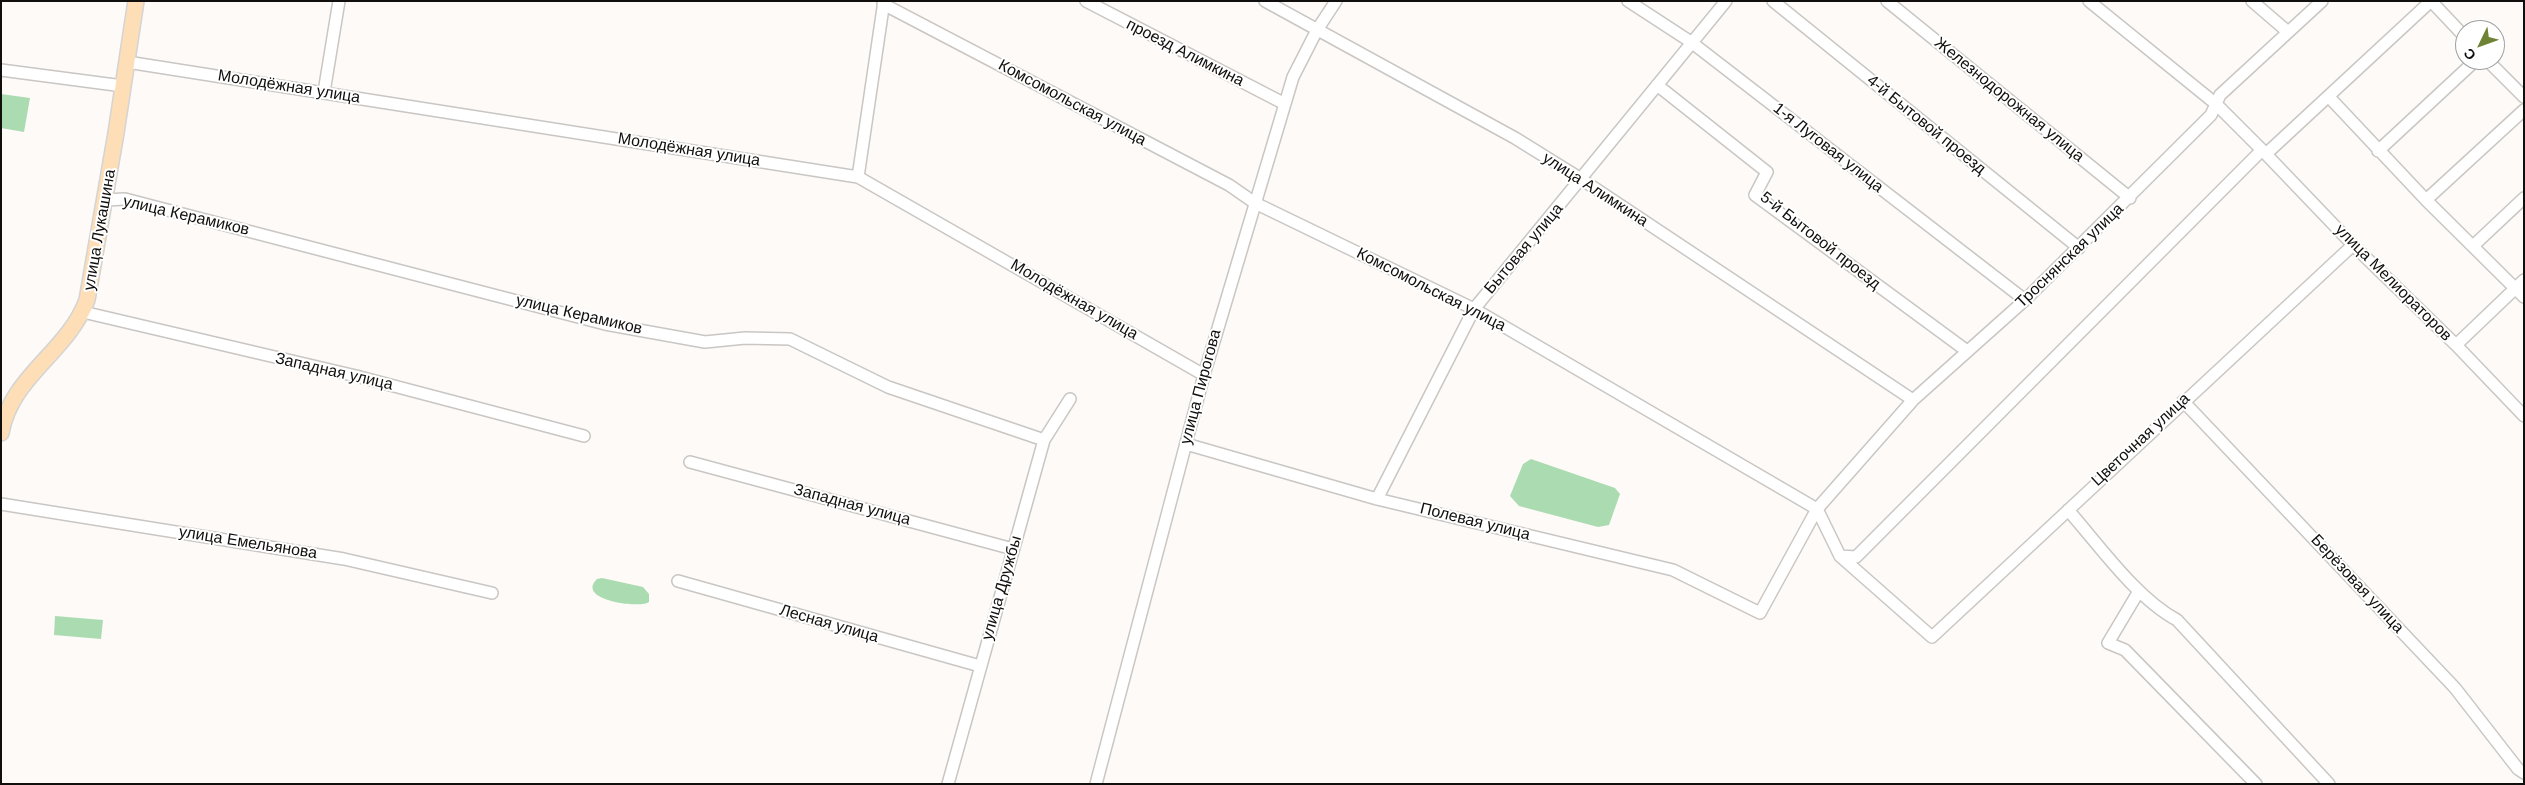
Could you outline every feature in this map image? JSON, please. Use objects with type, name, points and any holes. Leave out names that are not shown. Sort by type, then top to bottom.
[{"type":"main road","name":"улица Лукашина","points":[[1,433],[4,416],[20,388],[72,328],[83,312],[92,284],[136,1]]},
{"type":"street","points":[[324,92],[340,1]]},
{"type":"street","name":"проезд Алимкина","points":[[1086,1],[1285,104]]},
{"type":"street","name":"улица Алимкина","points":[[1265,1],[1515,138],[1913,400]]},
{"type":"street","name":"улица Пирогова","points":[[1096,784],[1204,374],[1293,77],[1317,30],[1336,1]]},
{"type":"street","name":"1-я Луговая улица","points":[[1628,1],[1691,42],[2025,300]]},
{"type":"street","name":"Бытовая улица","points":[[1378,499],[1474,309],[1726,1]]},
{"type":"street","name":"4-й Бытовой проезд","points":[[1773,1],[2079,248]]},
{"type":"street","name":"Железнодорожная улица","points":[[1887,1],[2130,198]]},
{"type":"street","name":"улица Мелиораторов","points":[[2089,1],[2216,104],[2265,151],[2352,245],[2456,345],[2524,416]]},
{"type":"street","points":[[2252,1],[2288,32]]},
{"type":"street","name":"Троснянская улица","points":[[1760,613],[1817,509],[1913,400],[2025,300],[2079,248],[2211,115],[2220,95],[2322,1]]},
{"type":"street","points":[[1817,509],[1840,556],[1856,557],[2265,151],[2329,97],[2431,1],[2455,26]]},
{"type":"street","points":[[858,177],[884,3]]},
{"type":"street","name":"Комсомольская улица","points":[[884,3],[1229,185],[1255,203],[1474,309],[1817,509]]},
{"type":"street","name":"Молодёжная улица","points":[[126,62],[858,177],[1204,374]]},
{"type":"street","points":[[1,70],[123,86]]},
{"type":"street","points":[[2378,151],[2465,70]]},
{"type":"street","points":[[2498,70],[2524,97]]},
{"type":"street","name":"5-й Бытовой проезд","points":[[1657,85],[1767,172],[1755,196],[1967,351]]},
{"type":"street","points":[[2329,97],[2378,151],[2524,298]]},
{"type":"street","points":[[2426,200],[2524,110]]},
{"type":"street","points":[[2473,246],[2524,198]]},
{"type":"street","name":"улица Керамиков","points":[[105,200],[125,199],[605,324],[705,342],[745,338],[790,339],[888,386],[1044,440]]},
{"type":"street","name":"Цветочная улица","points":[[1840,556],[1932,637],[2352,245]]},
{"type":"street","points":[[2456,345],[2524,280]]},
{"type":"street","name":"Западная улица","points":[[83,312],[356,376],[584,436]]},
{"type":"street","name":"улица Дружбы","points":[[948,784],[1044,440],[1070,399]]},
{"type":"street","name":"Берёзовая улица","points":[[2183,401],[2455,688],[2518,769],[2524,773]]},
{"type":"street","name":"Полевая улица","points":[[1186,444],[1378,499],[1673,570],[1760,613]]},
{"type":"street","name":"Западная улица","points":[[690,462],[1013,548]]},
{"type":"street","name":"улица Емельянова","points":[[1,504],[344,559],[492,593]]},
{"type":"street","points":[[2068,510],[2139,591],[2158,610],[2177,620],[2329,784]]},
{"type":"street","name":"Лесная улица","points":[[678,581],[980,666]]},
{"type":"street","points":[[2139,591],[2108,643],[2125,650],[2256,784]]},
{"type":"green space","points":[[1,94],[30,98],[24,132],[1,128]]},
{"type":"green space","points":[[1531,459],[1615,488],[1620,494],[1609,525],[1598,527],[1519,506],[1510,496],[1523,464]]},
{"type":"green space","points":[[602,578],[643,587],[649,594],[649,602],[643,604],[623,603],[601,597],[595,592],[593,586],[597,579]]},
{"type":"green space","points":[[55,616],[103,620],[101,639],[54,635]]}]
